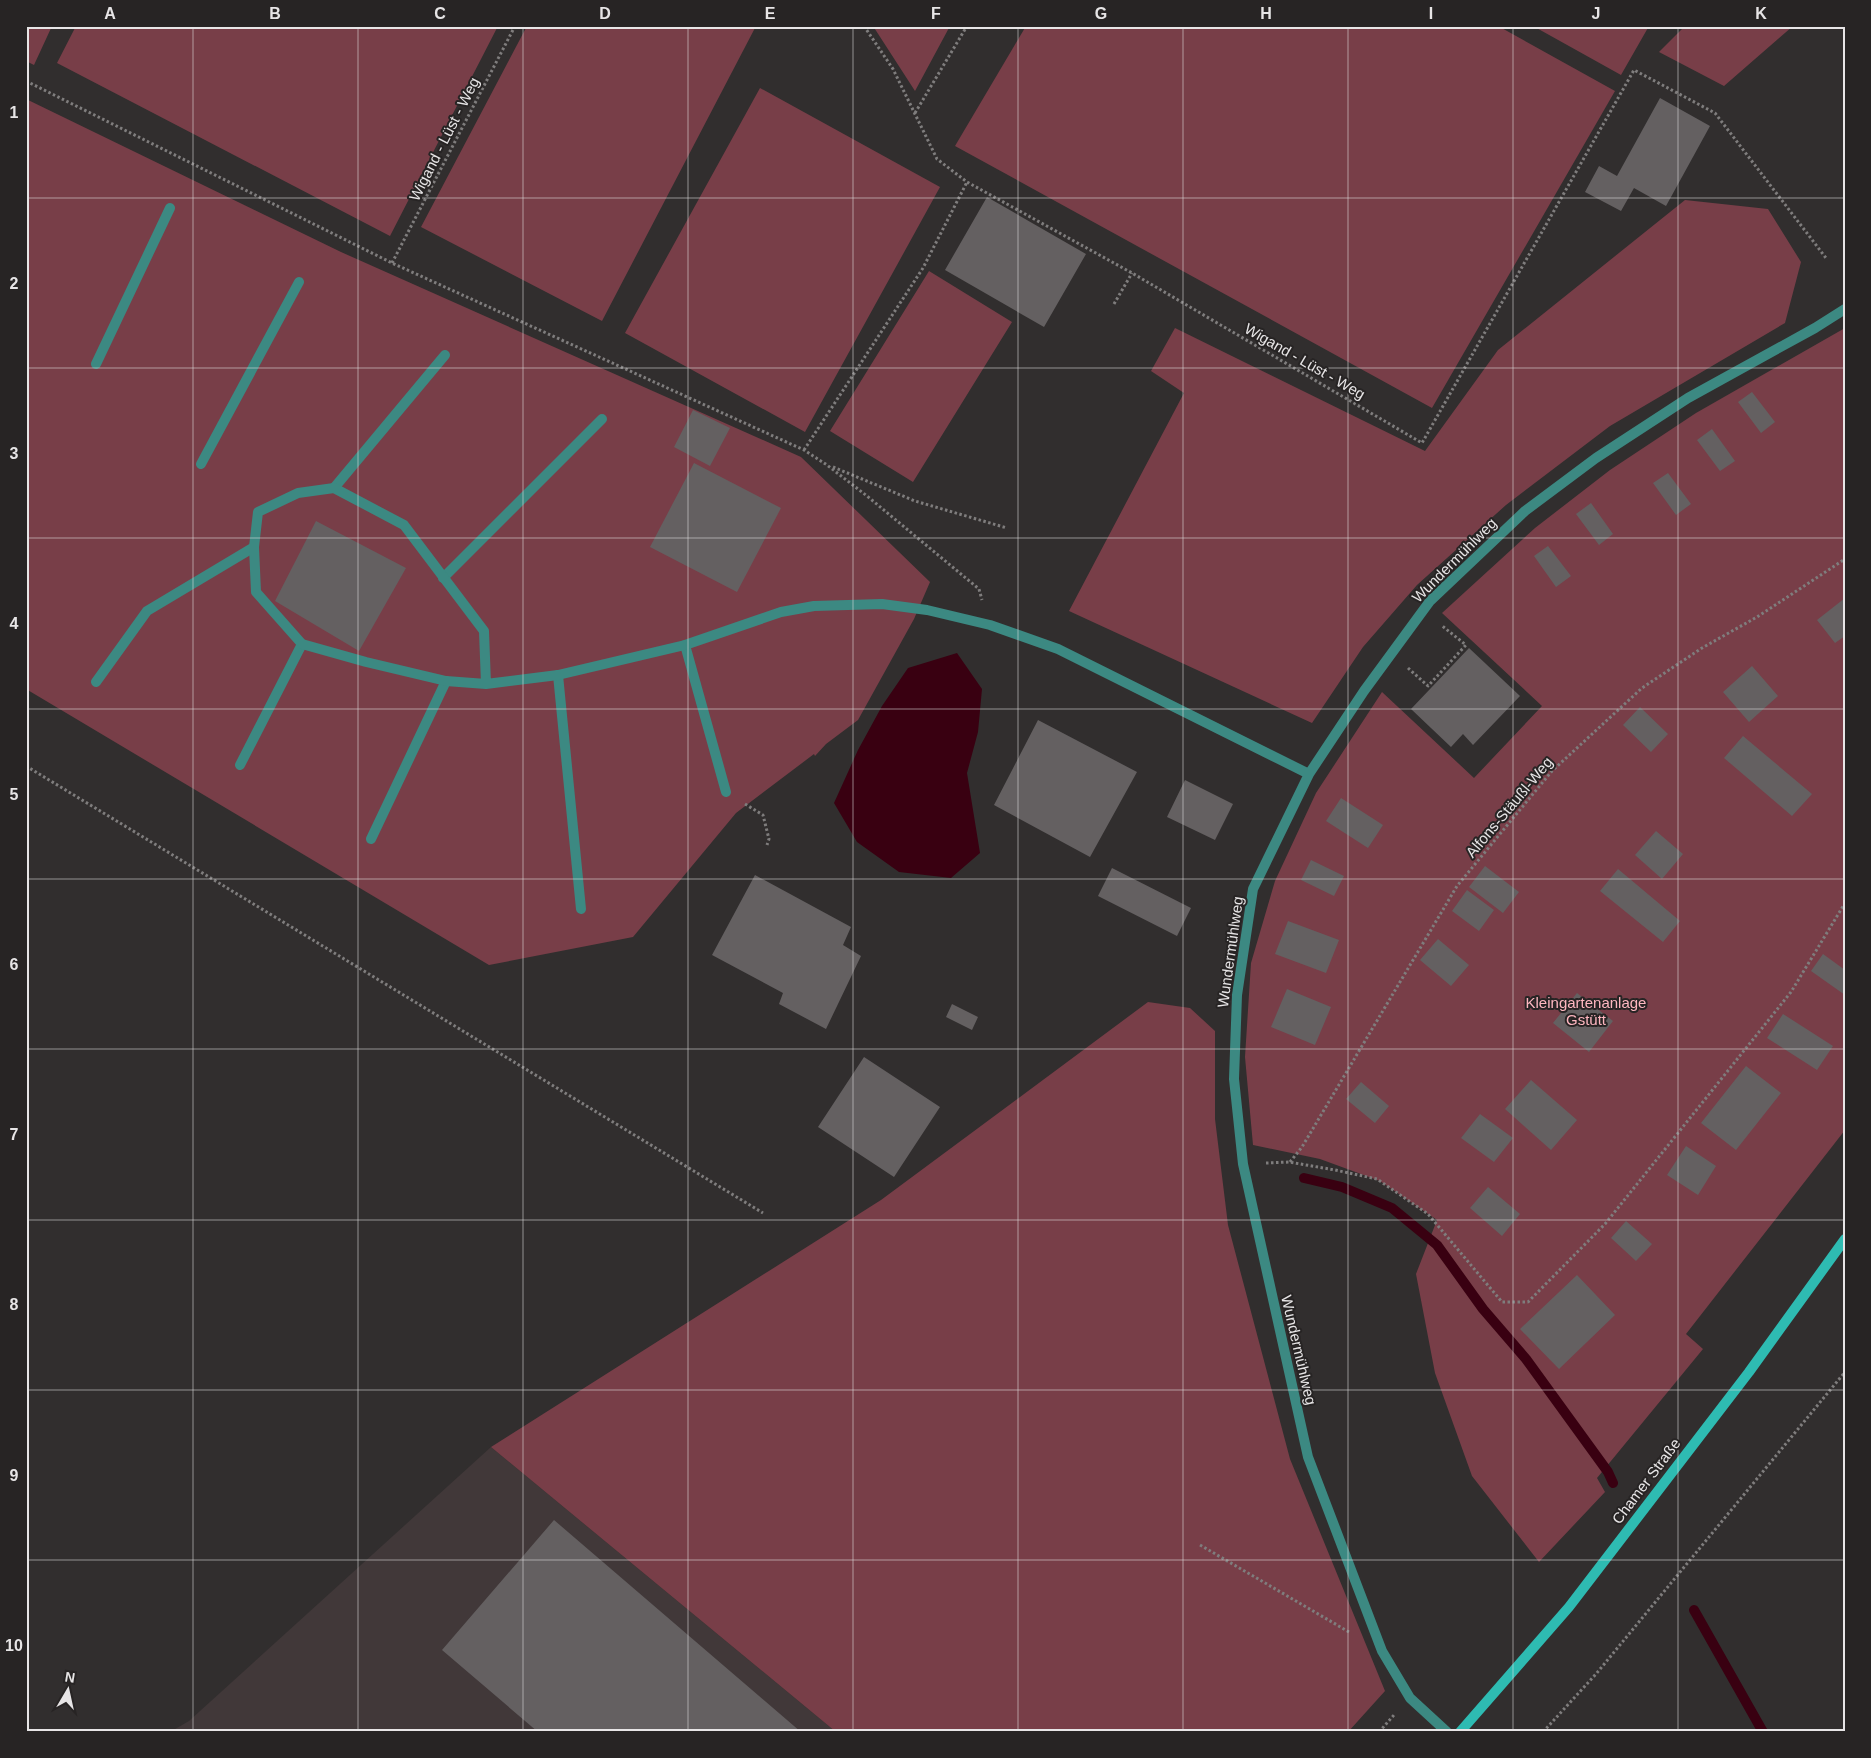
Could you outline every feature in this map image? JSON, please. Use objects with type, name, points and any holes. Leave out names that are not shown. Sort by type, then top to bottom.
[{"type":"main road","name":"Chamer Straße","points":[[1460,1732],[1569,1607],[1749,1372],[1845,1239]]},
{"type":"street","points":[[96,364],[170,208]]},
{"type":"street","points":[[200,464],[299,282]]},
{"type":"street","name":"Wundermühlweg","points":[[1447,1732],[1410,1698],[1382,1652],[1308,1457],[1243,1164],[1234,1079],[1237,995],[1254,889],[1309,774],[1364,691],[1430,601],[1525,511],[1596,458],[1688,398],[1815,328],[1845,309]]},
{"type":"street","points":[[334,488],[445,355]]},
{"type":"street","points":[[443,578],[602,419]]},
{"type":"street","points":[[486,684],[484,631],[404,525],[334,488],[298,493],[258,512],[254,547],[256,592],[302,644],[446,682],[486,684],[558,676],[685,646],[781,612],[814,606],[882,604],[926,610],[990,625],[1058,648],[1309,774]]},
{"type":"street","points":[[96,682],[147,610],[254,547]]},
{"type":"street","points":[[240,765],[302,644]]},
{"type":"street","points":[[685,646],[726,792]]},
{"type":"street","points":[[558,676],[581,909]]},
{"type":"street","points":[[371,839],[446,682]]},
{"type":"path","name":"Wigand - Lüst - Weg","points":[[392,263],[515,26]]},
{"type":"path","name":"Wigand - Lüst - Weg","points":[[864,26],[893,69],[937,159],[967,182],[1132,273],[1422,443],[1634,70],[1715,113],[1826,258]]},
{"type":"path","points":[[915,113],[967,26]]},
{"type":"path","points":[[26,81],[392,263],[804,450],[827,465],[979,589],[990,625]]},
{"type":"path","points":[[804,450],[923,268],[967,182]]},
{"type":"path","points":[[1114,304],[1132,273]]},
{"type":"path","points":[[827,465],[915,501],[1007,528]]},
{"type":"path","name":"Alfons-Stäußl-Weg","points":[[1290,1162],[1302,1147],[1457,886],[1552,771],[1642,688],[1702,648],[1757,617],[1845,559]]},
{"type":"path","points":[[1423,611],[1466,645],[1428,686],[1423,681]]},
{"type":"path","points":[[26,766],[763,1213]]},
{"type":"path","points":[[726,792],[763,815],[769,839],[767,845]]},
{"type":"path","points":[[1243,1164],[1290,1162],[1377,1179],[1428,1214],[1502,1302],[1528,1302],[1605,1224],[1730,1065],[1791,992],[1845,903]]},
{"type":"path","points":[[1543,1732],[1596,1674],[1845,1372]]},
{"type":"path","points":[[1200,1545],[1382,1652]]},
{"type":"shaded area","points":[[957,653],[982,689],[978,732],[967,773],[980,853],[951,878],[899,872],[857,842],[834,803],[858,750],[882,706],[908,668]]},
{"type":"shaded area","points":[[491,1447],[836,1732],[170,1732],[189,1721]]},
{"type":"green space","points":[[26,26],[52,26],[34,65],[26,61]]},
{"type":"green space","points":[[76,26],[498,26],[390,236],[57,63]]},
{"type":"green space","points":[[527,26],[756,26],[602,321],[421,227]]},
{"type":"green space","points":[[873,26],[950,26],[915,91]]},
{"type":"green space","points":[[1026,26],[1498,26],[1615,91],[1432,408],[955,146]]},
{"type":"green space","points":[[1533,26],[1649,26],[1621,75]]},
{"type":"green space","points":[[1685,26],[1793,26],[1724,86],[1659,52]]},
{"type":"green space","points":[[760,88],[940,187],[805,432],[625,333]]},
{"type":"green space","points":[[26,99],[341,252],[801,457],[930,582],[914,619],[858,720],[826,744],[815,756],[814,754],[736,813],[633,937],[489,965],[26,689]]},
{"type":"green space","points":[[1685,200],[1768,209],[1801,262],[1785,323],[1610,426],[1506,505],[1417,585],[1363,647],[1312,723],[1069,611],[1184,393],[1151,371],[1175,328],[1425,451],[1498,350]]},
{"type":"green space","points":[[929,271],[1012,322],[913,482],[830,431]]},
{"type":"green space","name":"Kleingartenanlage Gstütt","points":[[1845,328],[1845,1130],[1686,1334],[1703,1349],[1597,1478],[1605,1492],[1539,1562],[1472,1476],[1435,1373],[1416,1274],[1437,1220],[1380,1181],[1320,1159],[1253,1145],[1245,1057],[1251,963],[1275,881],[1316,793],[1382,692],[1474,778],[1542,706],[1442,613],[1535,528],[1610,470],[1696,413]]},
{"type":"green space","points":[[1148,1002],[1190,1008],[1215,1031],[1215,1119],[1228,1225],[1290,1459],[1385,1691],[1348,1732],[836,1732],[491,1447],[881,1200]]},
{"type":"building","points":[[1660,98],[1710,126],[1666,206],[1634,188],[1621,211],[1585,192],[1599,166],[1617,176]]},
{"type":"building","points":[[987,197],[1086,254],[1044,327],[945,270]]},
{"type":"building","points":[[1752,392],[1775,422],[1761,433],[1738,402]]},
{"type":"building","points":[[693,410],[730,428],[710,466],[674,447]]},
{"type":"building","points":[[1712,429],[1735,461],[1720,471],[1697,440]]},
{"type":"building","points":[[694,463],[781,508],[737,592],[650,547]]},
{"type":"building","points":[[1668,473],[1691,504],[1676,515],[1653,483]]},
{"type":"building","points":[[1591,503],[1613,534],[1599,545],[1576,514]]},
{"type":"building","points":[[316,521],[406,568],[359,651],[275,601]]},
{"type":"building","points":[[1548,546],[1571,576],[1556,587],[1534,556]]},
{"type":"building","points":[[1845,598],[1845,636],[1835,643],[1817,620]]},
{"type":"building","points":[[1469,648],[1520,696],[1473,745],[1463,734],[1451,747],[1411,709]]},
{"type":"building","points":[[1752,666],[1778,696],[1749,722],[1723,692]]},
{"type":"building","points":[[1640,707],[1668,734],[1651,752],[1623,725]]},
{"type":"building","points":[[1038,720],[1137,772],[1090,857],[994,805]]},
{"type":"building","points":[[1743,736],[1812,794],[1792,816],[1724,758]]},
{"type":"building","points":[[1185,780],[1233,804],[1215,840],[1167,817]]},
{"type":"building","points":[[1341,798],[1383,825],[1368,848],[1326,821]]},
{"type":"building","points":[[1656,831],[1683,854],[1662,879],[1635,855]]},
{"type":"building","points":[[1311,860],[1344,876],[1334,896],[1301,880]]},
{"type":"building","points":[[1485,866],[1519,892],[1503,913],[1469,887]]},
{"type":"building","points":[[1112,868],[1191,908],[1177,936],[1098,896]]},
{"type":"building","points":[[1618,869],[1680,921],[1663,942],[1600,891]]},
{"type":"building","points":[[755,875],[851,927],[843,945],[861,956],[826,1029],[779,1004],[783,993],[712,955]]},
{"type":"building","points":[[1467,890],[1494,910],[1479,931],[1452,911]]},
{"type":"building","points":[[1288,921],[1339,940],[1326,973],[1275,954]]},
{"type":"building","points":[[1438,939],[1469,965],[1451,986],[1420,960]]},
{"type":"building","points":[[1823,954],[1845,970],[1845,995],[1811,971]]},
{"type":"building","points":[[1287,989],[1331,1007],[1315,1045],[1271,1027]]},
{"type":"building","points":[[1577,993],[1613,1021],[1589,1052],[1553,1023]]},
{"type":"building","points":[[952,1004],[978,1017],[972,1030],[946,1017]]},
{"type":"building","points":[[1783,1014],[1833,1046],[1817,1070],[1767,1038]]},
{"type":"building","points":[[864,1057],[940,1107],[894,1177],[818,1127]]},
{"type":"building","points":[[1746,1066],[1781,1093],[1736,1150],[1701,1123]]},
{"type":"building","points":[[1531,1080],[1577,1120],[1551,1150],[1505,1109]]},
{"type":"building","points":[[1361,1082],[1389,1106],[1375,1123],[1346,1099]]},
{"type":"building","points":[[1480,1114],[1513,1138],[1494,1162],[1461,1138]]},
{"type":"building","points":[[1686,1146],[1716,1166],[1698,1195],[1667,1175]]},
{"type":"building","points":[[1488,1187],[1520,1214],[1502,1236],[1470,1208]]},
{"type":"building","points":[[1626,1221],[1652,1244],[1636,1261],[1611,1238]]},
{"type":"building","points":[[1577,1275],[1615,1315],[1559,1369],[1520,1329]]},
{"type":"building","points":[[554,1520],[801,1732],[538,1732],[442,1650]]},
{"type":"waterway","points":[[1304,1178],[1342,1187],[1392,1208],[1437,1245],[1483,1309],[1526,1359],[1608,1472],[1613,1483]]},
{"type":"waterway","points":[[1694,1610],[1763,1732]]}]
